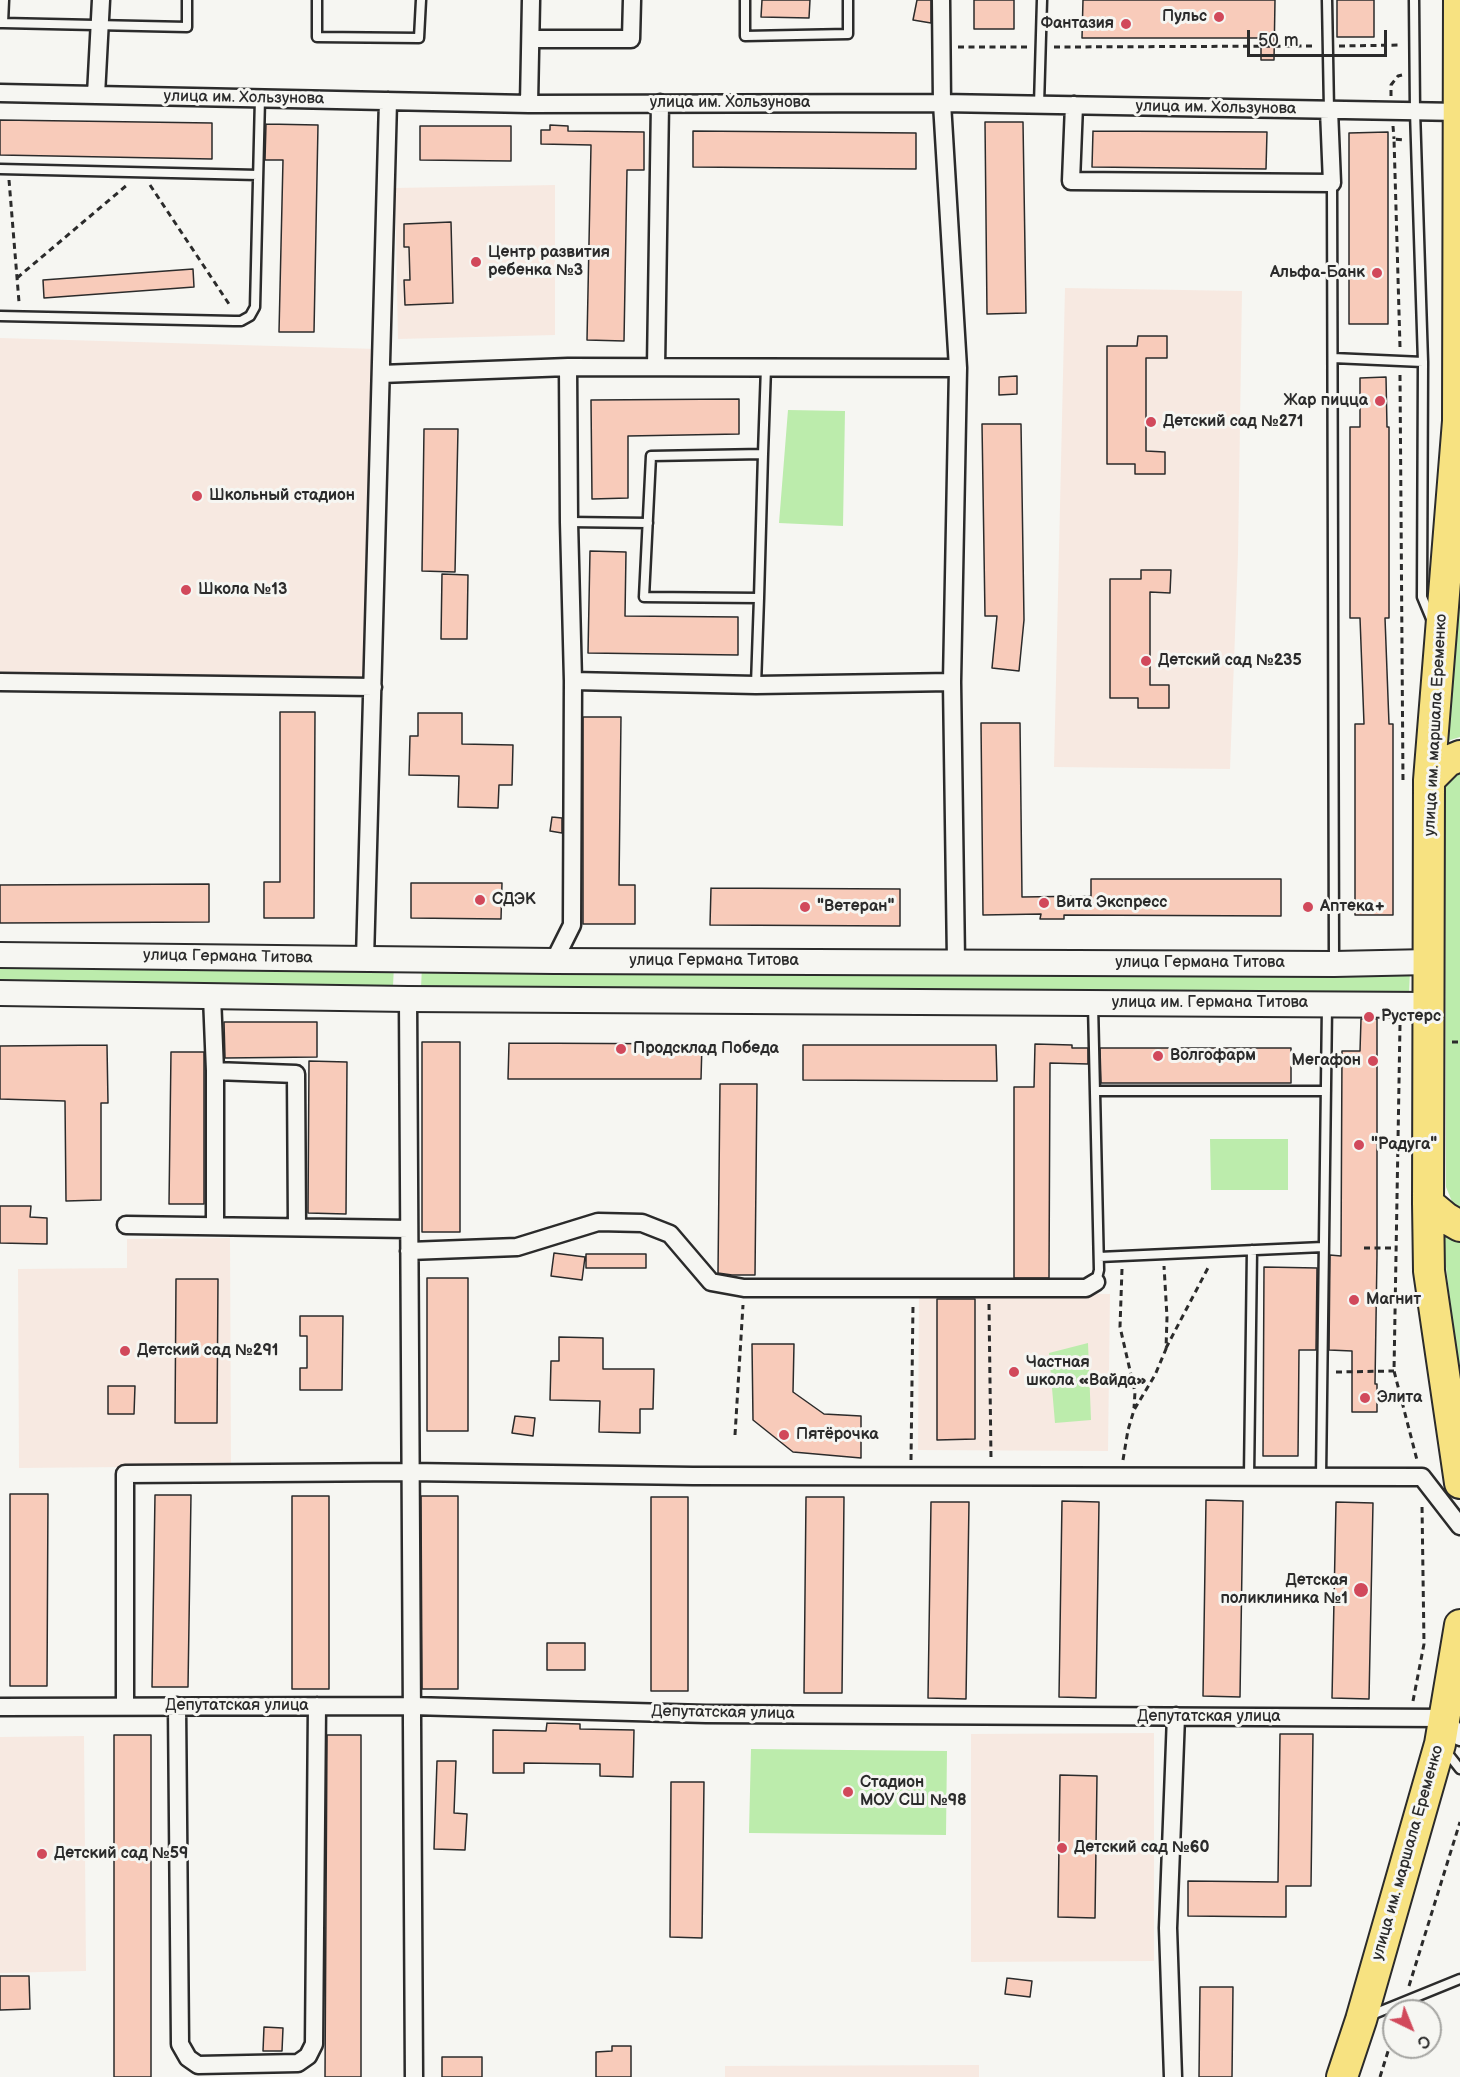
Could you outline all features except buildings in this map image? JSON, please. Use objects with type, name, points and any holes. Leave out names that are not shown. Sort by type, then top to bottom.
[{"type":"highway","name":"улица им. маршала Еременко","points":[[1459,0],[1458,421],[1439,638],[1416,785],[1429,962],[1429,1271],[1460,1484]]},
{"type":"highway","points":[[1416,785],[1448,761],[1460,756]]},
{"type":"highway","points":[[1428,1203],[1460,1226]]},
{"type":"highway","name":"улица им. маршала Еременко","points":[[1342,2077],[1448,1733],[1460,1625]]},
{"type":"street","points":[[96,95],[100,0]]},
{"type":"street","points":[[529,104],[531,0]]},
{"type":"street","points":[[531,39],[631,39],[632,0]]},
{"type":"street","points":[[941,0],[942,103],[958,368],[952,682],[956,961]]},
{"type":"street","name":"улица им. Хользунова","points":[[0,93],[529,104],[942,103],[1460,112]]},
{"type":"street","points":[[365,959],[388,100]]},
{"type":"street","points":[[656,367],[660,104]]},
{"type":"street","points":[[1074,105],[1071,181],[1332,183],[1329,110]]},
{"type":"street","points":[[381,374],[568,367],[958,368]]},
{"type":"street","points":[[554,961],[572,925],[573,681],[568,367]]},
{"type":"street","points":[[573,681],[756,685],[952,682]]},
{"type":"street","points":[[0,682],[373,687]]},
{"type":"street","name":"улица Германа Титова","points":[[0,955],[554,961],[1334,964],[1429,962]]},
{"type":"street","points":[[402,959],[409,1229],[414,2077]]},
{"type":"street","points":[[0,993],[404,999],[1093,1002]]},
{"type":"street","points":[[212,996],[215,1071],[215,1226]]},
{"type":"street","name":"улица им. Германа Титова","points":[[1093,1002],[1327,1004]]},
{"type":"street","points":[[1327,1004],[1429,1005]]},
{"type":"street","points":[[215,1071],[296,1074],[297,1227]]},
{"type":"street","points":[[409,1251],[517,1247],[598,1222],[642,1222],[670,1234],[711,1281],[744,1288],[1086,1288],[1096,1282]]},
{"type":"street","points":[[126,1225],[409,1229]]},
{"type":"street","points":[[125,1706],[125,1474],[409,1472],[693,1476],[1422,1477],[1460,1526]]},
{"type":"street","points":[[177,1706],[180,2044],[188,2058],[198,2065],[298,2063],[308,2056],[314,2044],[317,1706]]},
{"type":"street","name":"Депутатская улица","points":[[0,1707],[412,1706],[706,1714],[1410,1718],[1448,1733]]},
{"type":"street","points":[[1173,2077],[1168,1928],[1176,1716]]},
{"type":"lane","points":[[3,0],[1,23],[187,27],[187,0]]},
{"type":"lane","points":[[317,0],[317,37],[408,38],[420,38],[421,0]]},
{"type":"lane","points":[[745,0],[745,36],[848,34],[848,0]]},
{"type":"lane","points":[[1040,105],[1042,0]]},
{"type":"lane","points":[[1327,0],[1329,110]]},
{"type":"lane","points":[[1414,0],[1423,362],[1422,597],[1439,638]]},
{"type":"lane","points":[[0,316],[241,321],[250,316],[255,307],[260,98]]},
{"type":"lane","points":[[4,169],[258,175]]},
{"type":"lane","points":[[1332,183],[1334,964]]},
{"type":"lane","points":[[1333,358],[1423,362]]},
{"type":"lane","points":[[756,685],[766,367]]},
{"type":"lane","points":[[759,598],[644,597],[651,456],[763,454]]},
{"type":"lane","points":[[569,522],[648,523]]},
{"type":"lane","points":[[1093,1002],[1099,1257],[1096,1282]]},
{"type":"lane","points":[[1321,1476],[1327,1004]]},
{"type":"lane","points":[[1095,1091],[1326,1091]]},
{"type":"lane","points":[[1099,1257],[1323,1247]]},
{"type":"lane","points":[[1250,1476],[1252,1250]]},
{"type":"lane","points":[[1448,1733],[1460,1769]]},
{"type":"lane","points":[[1411,1999],[1460,1979]]},
{"type":"lane","points":[[1361,2019],[1382,2011]]},
{"type":"path","points":[[942,47],[1415,45]]},
{"type":"path","points":[[1416,785],[1394,139],[1417,140]]},
{"type":"path","points":[[4,169],[21,316]]},
{"type":"path","points":[[17,278],[141,173],[241,321]]},
{"type":"path","points":[[1400,1035],[1394,1371],[1422,1477],[1424,1644],[1410,1718]]},
{"type":"path","points":[[1364,1248],[1396,1248]]},
{"type":"path","points":[[1134,1410],[1155,1375],[1216,1252]]},
{"type":"path","points":[[1163,1254],[1167,1317],[1166,1349]]},
{"type":"path","points":[[1122,1256],[1120,1327],[1135,1392],[1134,1410],[1122,1464]]},
{"type":"path","points":[[735,1435],[744,1288]]},
{"type":"path","points":[[911,1461],[913,1288]]},
{"type":"path","points":[[989,1288],[991,1476]]},
{"type":"path","points":[[1322,1372],[1394,1371]]},
{"type":"path","points":[[1405,1999],[1460,1822]]},
{"type":"path","points":[[1380,2077],[1386,2059]]},
{"type":"shaded area","name":"Центр развития ребенка №3","points":[[555,185],[555,335],[398,339],[395,188]]},
{"type":"shaded area","points":[[1065,288],[1242,291],[1238,554],[1230,769],[1054,767]]},
{"type":"shaded area","name":"Школа №13","points":[[0,338],[377,349],[373,683],[0,673]]},
{"type":"shaded area","name":"Детский сад №291","points":[[230,1238],[231,1466],[19,1468],[18,1269],[127,1268],[127,1239]]},
{"type":"shaded area","name":"Частная школа «Вайда»","points":[[919,1292],[1110,1294],[1108,1451],[918,1450]]},
{"type":"shaded area","name":"Детский сад №60","points":[[1154,1733],[1154,1961],[971,1962],[971,1734]]},
{"type":"shaded area","name":"Детский сад №59","points":[[84,1736],[86,1971],[0,1973],[0,1737]]},
{"type":"shaded area","points":[[979,2065],[979,2077],[725,2077],[725,2066]]},
{"type":"green space","points":[[788,410],[845,411],[843,526],[779,523]]},
{"type":"green space","points":[[1460,552],[1460,737],[1441,743]]},
{"type":"green space","points":[[1460,767],[1460,1207],[1453,1204],[1446,1187],[1445,786],[1454,769]]},
{"type":"green space","points":[[0,963],[394,966],[393,986],[0,980]]},
{"type":"green space","points":[[422,966],[1410,971],[1409,993],[421,988]]},
{"type":"green space","points":[[1210,1139],[1288,1139],[1288,1190],[1211,1190]]},
{"type":"green space","points":[[1443,1230],[1460,1238],[1460,1384],[1443,1241]]},
{"type":"green space","points":[[1088,1343],[1091,1420],[1055,1423],[1049,1353]]},
{"type":"green space","name":"Стадион МОУ СШ №98","points":[[751,1749],[947,1751],[946,1835],[749,1833]]},
{"type":"place","name":"Пульс","points":[[1219,17]]},
{"type":"place","name":"Фантазия","points":[[1126,24]]},
{"type":"place","name":"Центр развития ребенка №3","points":[[476,262]]},
{"type":"place","name":"Альфа-Банк","points":[[1377,273]]},
{"type":"place","name":"Жар пицца","points":[[1380,401]]},
{"type":"place","name":"Детский сад №271","points":[[1151,422]]},
{"type":"place","name":"Школьный стадион","points":[[197,496]]},
{"type":"place","name":"Школа №13","points":[[186,590]]},
{"type":"place","name":"Детский сад №235","points":[[1146,661]]},
{"type":"place","name":"СДЭК","points":[[480,900]]},
{"type":"place","name":"Вита Экспресс","points":[[1044,903]]},
{"type":"place","name":"\"Ветеран\"","points":[[805,907]]},
{"type":"place","name":"Аптека+","points":[[1308,907]]},
{"type":"place","name":"Рустерс","points":[[1369,1017]]},
{"type":"place","name":"Продсклад Победа","points":[[621,1049]]},
{"type":"place","name":"Волгофарм","points":[[1158,1056]]},
{"type":"place","name":"Мегафон","points":[[1373,1061]]},
{"type":"place","name":"\"Радуга\"","points":[[1359,1145]]},
{"type":"place","name":"Магнит","points":[[1354,1300]]},
{"type":"place","name":"Детский сад №291","points":[[125,1351]]},
{"type":"place","name":"Частная школа «Вайда»","points":[[1014,1372]]},
{"type":"place","name":"Элита","points":[[1365,1398]]},
{"type":"place","name":"Пятёрочка","points":[[784,1435]]},
{"type":"place","name":"Детская поликлиника №1","points":[[1361,1590]]},
{"type":"place","name":"Стадион МОУ СШ №98","points":[[848,1792]]},
{"type":"place","name":"Детский сад №60","points":[[1062,1848]]},
{"type":"place","name":"Детский сад №59","points":[[42,1854]]}]
